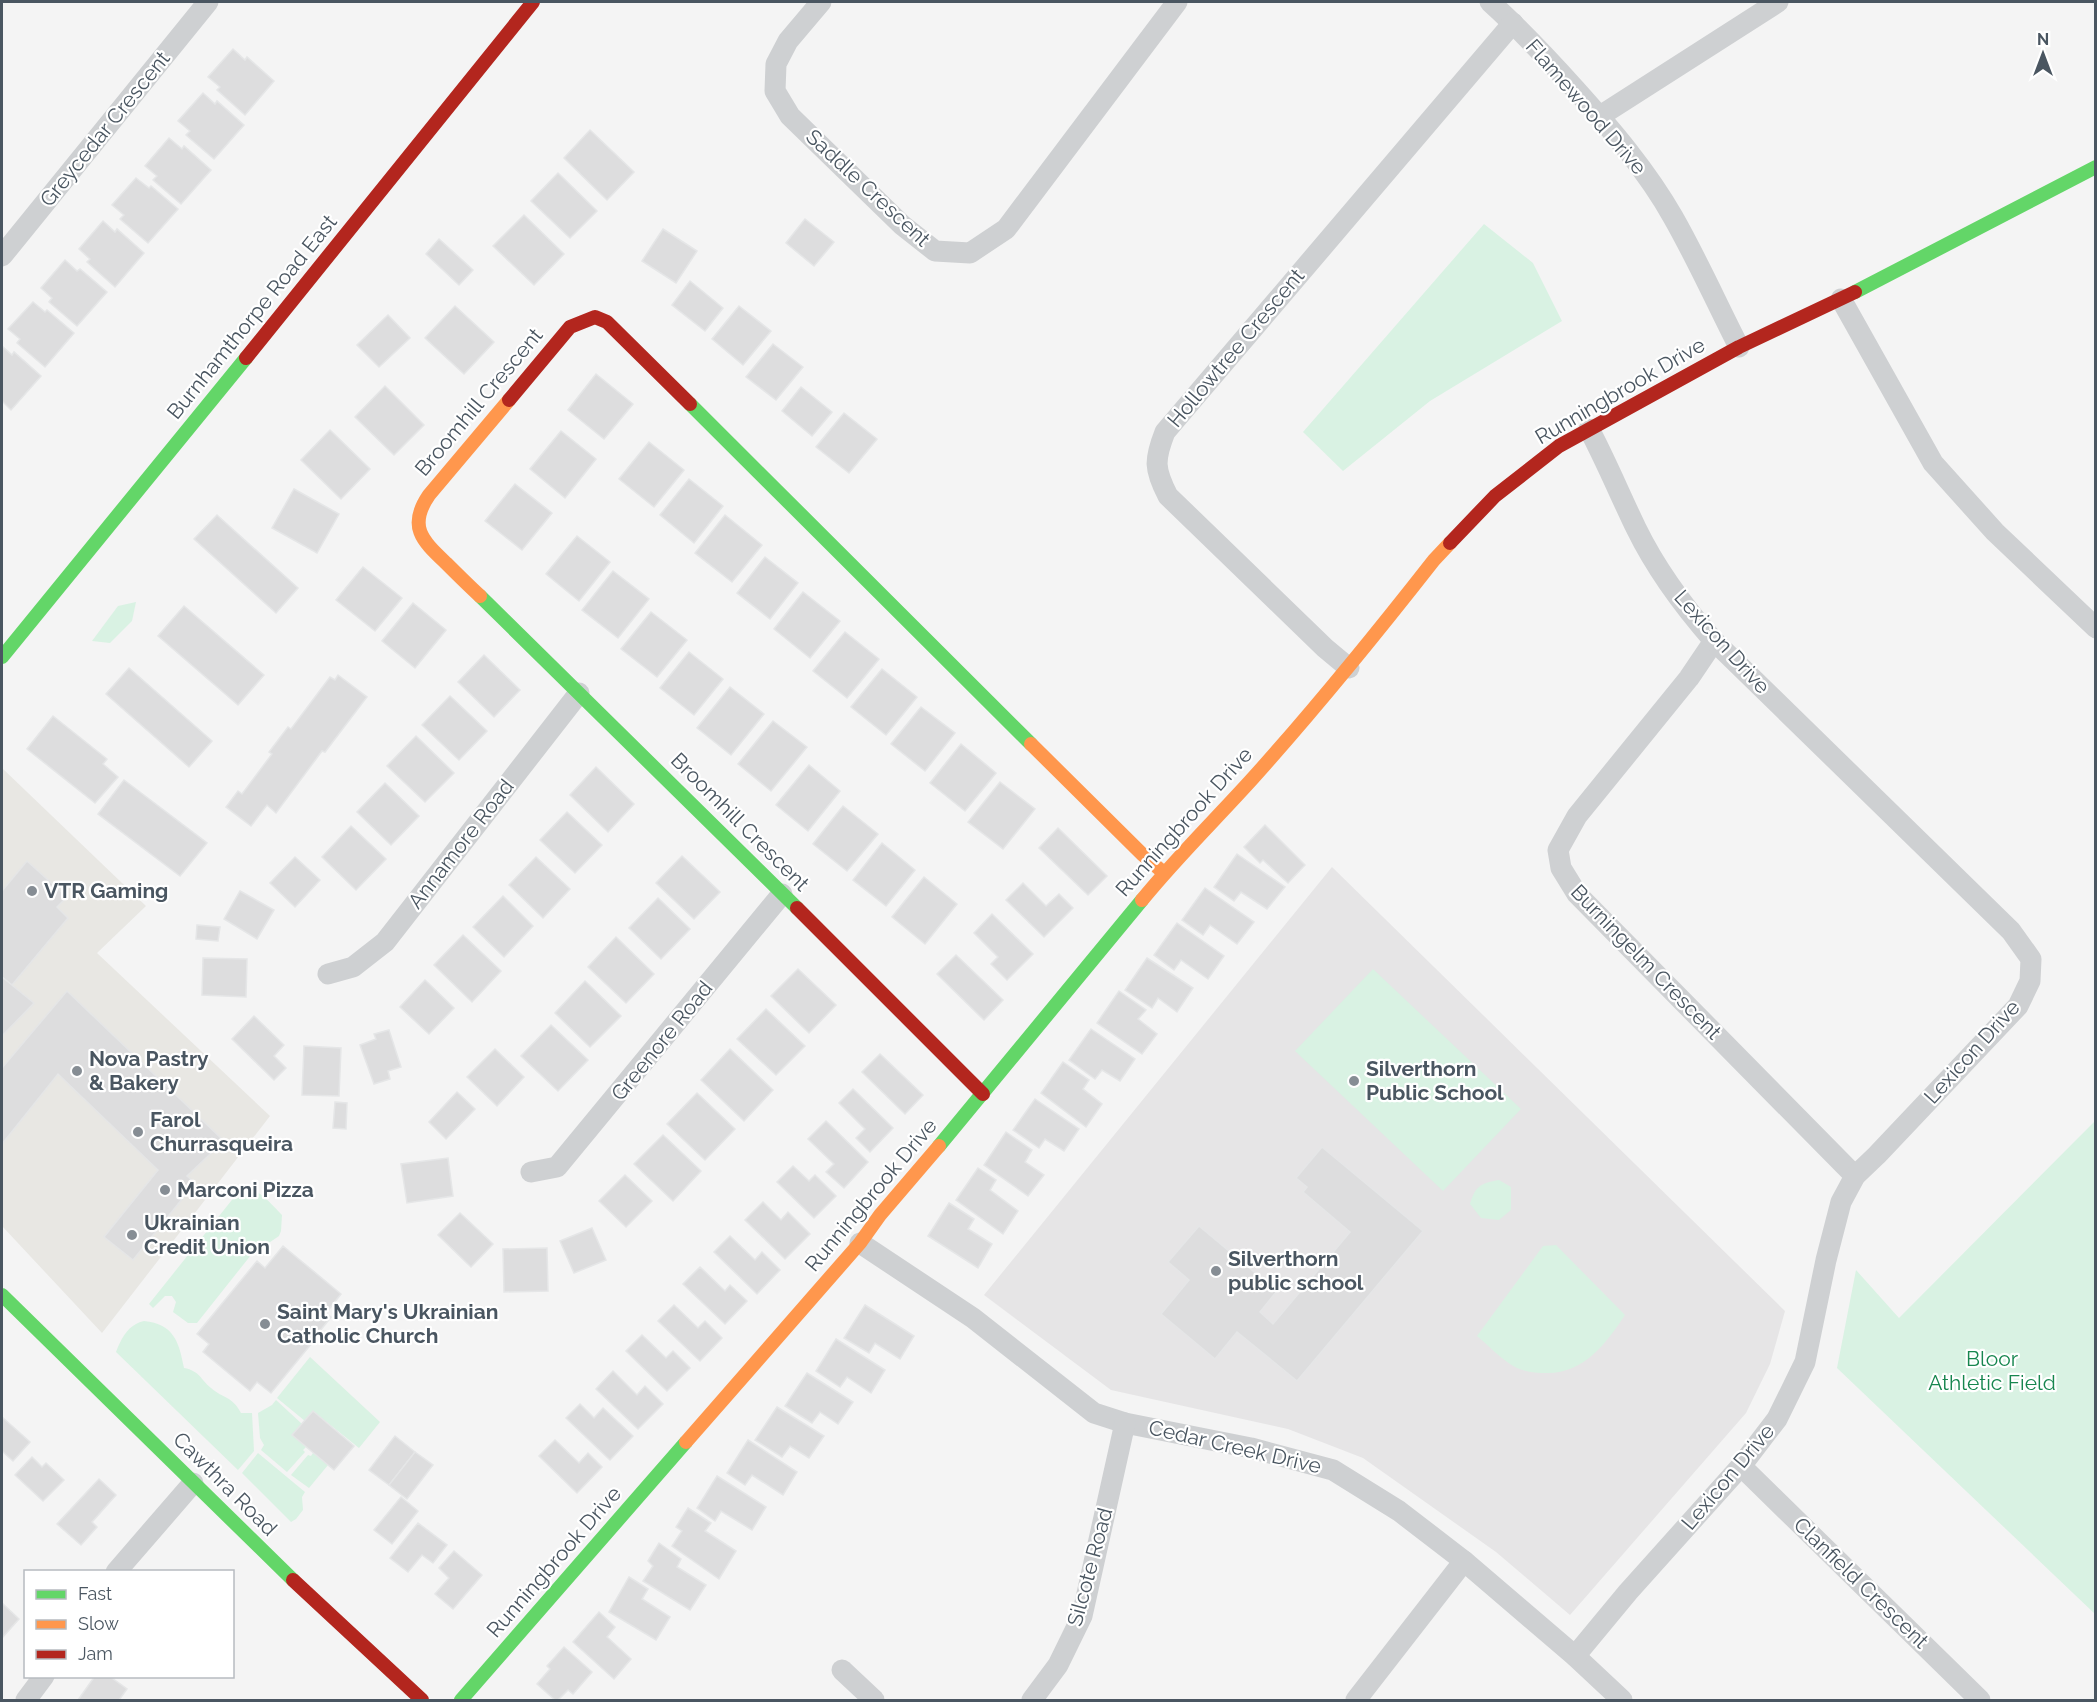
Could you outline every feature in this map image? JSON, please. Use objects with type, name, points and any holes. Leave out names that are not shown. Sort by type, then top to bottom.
[{"type":"street","name":"Greycedar Crescent","points":[[2,256],[208,2]]},
{"type":"street","name":"Burnhamthorpe Road East","points":[[2,657],[119,516],[533,2]]},
{"type":"street","name":"Saddle Crescent","points":[[820,2],[788,41],[776,64],[776,92],[790,116],[902,225],[935,251],[970,253],[1006,229],[1177,2]]},
{"type":"street","name":"Flamewood Drive","points":[[1490,2],[1513,23],[1600,116],[1638,164],[1673,216],[1739,347]]},
{"type":"street","points":[[1600,116],[1778,2]]},
{"type":"street","name":"Hollowtree Crescent","points":[[1349,668],[1325,648],[1168,496],[1158,477],[1157,453],[1165,432],[1513,23]]},
{"type":"street","name":"Runningbrook Drive","points":[[461,1701],[860,1243],[880,1215],[983,1094],[1164,873],[1253,778],[1349,668],[1434,560],[1494,496],[1559,446],[1739,347],[2093,174]]},
{"type":"street","points":[[1841,299],[1933,463],[1995,532],[2096,628]]},
{"type":"street","name":"Broomhill Crescent","points":[[983,1094],[423,541],[418,517],[422,504],[434,488],[570,327],[595,317],[607,322],[1143,855],[1164,873]]},
{"type":"street","name":"Lexicon Drive","points":[[1575,1656],[1628,1592],[1741,1466],[1777,1419],[1805,1362],[1841,1202],[1855,1176],[2019,1006],[2030,981],[2031,959],[2011,931],[1714,641],[1668,584],[1637,530],[1589,429]]},
{"type":"street","name":"Burningelm Crescent","points":[[1714,641],[1689,678],[1577,816],[1558,850],[1561,868],[1577,894],[1855,1176]]},
{"type":"street","name":"Annamore Road","points":[[328,974],[353,967],[385,942],[579,693]]},
{"type":"street","name":"Greenore Road","points":[[531,1172],[557,1167],[782,894]]},
{"type":"street","name":"Cedar Creek Drive","points":[[860,1243],[973,1318],[1094,1413],[1125,1423],[1251,1448],[1333,1470],[1399,1511],[1464,1560],[1575,1656],[1622,1701]]},
{"type":"street","name":"Cawthra Road","points":[[2,1295],[273,1562],[422,1701]]},
{"type":"street","name":"Silcote Road","points":[[1032,1701],[1058,1665],[1082,1616],[1125,1423]]},
{"type":"street","name":"Clanfield Crescent","points":[[1741,1466],[1980,1701]]},
{"type":"street","points":[[118,1570],[193,1483]]},
{"type":"street","points":[[1356,1701],[1464,1560]]},
{"type":"street","points":[[842,1670],[874,1701]]},
{"type":"street","points":[[26,1701],[43,1678]]},
{"type":"shaded area","points":[[2,768],[146,906],[97,953],[270,1116],[102,1333],[2,1226]]},
{"type":"shaded area","name":"Silverthorn Public School","points":[[1332,867],[1785,1311],[1770,1364],[1746,1413],[1570,1615],[1496,1552],[1363,1458],[1288,1429],[1111,1390],[984,1295]]},
{"type":"green space","points":[[1484,224],[1533,263],[1562,321],[1430,401],[1343,471],[1303,432]]},
{"type":"green space","points":[[136,602],[132,621],[110,643],[92,641],[118,606]]},
{"type":"green space","points":[[1373,969],[1521,1109],[1443,1191],[1295,1051]]},
{"type":"green space","name":"Bloor Athletic Field","points":[[2095,1121],[2095,1614],[1837,1368],[1856,1270],[1899,1318]]},
{"type":"green space","points":[[1499,1180],[1511,1187],[1511,1210],[1499,1220],[1481,1218],[1470,1204],[1474,1193],[1483,1184]]},
{"type":"green space","points":[[243,1186],[259,1194],[282,1215],[279,1236],[251,1255],[197,1323],[188,1323],[173,1312],[176,1302],[172,1296],[165,1296],[153,1308],[149,1304]]},
{"type":"green space","points":[[1556,1245],[1625,1315],[1610,1336],[1582,1363],[1559,1372],[1527,1371],[1501,1358],[1477,1336],[1543,1246]]},
{"type":"green space","points":[[144,1321],[169,1330],[177,1342],[184,1368],[197,1373],[211,1388],[234,1403],[241,1413],[252,1413],[254,1451],[238,1470],[116,1352],[126,1332],[134,1325]]},
{"type":"green space","points":[[310,1357],[380,1422],[359,1448],[313,1411],[305,1421],[277,1398]]},
{"type":"green space","points":[[276,1400],[302,1424],[293,1435],[306,1447],[303,1450],[305,1452],[287,1472],[261,1450],[264,1445],[260,1438],[258,1413]]},
{"type":"green space","points":[[258,1453],[305,1492],[302,1497],[303,1510],[291,1522],[242,1473]]},
{"type":"green space","points":[[313,1453],[328,1465],[309,1488],[291,1475],[308,1455],[311,1456]]},
{"type":"building","points":[[233,49],[245,60],[247,57],[274,81],[245,115],[217,90],[220,87],[208,77]]},
{"type":"building","points":[[203,93],[215,104],[217,101],[244,125],[214,159],[186,135],[190,131],[178,121]]},
{"type":"building","points":[[590,130],[634,172],[607,200],[564,158]]},
{"type":"building","points":[[169,138],[182,149],[184,146],[211,170],[181,204],[153,180],[157,176],[145,166]]},
{"type":"building","points":[[558,173],[597,211],[570,238],[531,201]]},
{"type":"building","points":[[136,178],[149,188],[151,186],[178,209],[148,243],[120,219],[124,215],[112,205]]},
{"type":"building","points":[[524,215],[564,254],[534,285],[493,246]]},
{"type":"building","points":[[805,219],[834,242],[814,266],[786,243]]},
{"type":"building","points":[[103,221],[115,232],[117,229],[144,253],[115,287],[87,262],[90,259],[79,249]]},
{"type":"building","points":[[663,229],[697,251],[676,283],[642,261]]},
{"type":"building","points":[[439,239],[473,270],[459,285],[426,254]]},
{"type":"building","points":[[65,260],[77,271],[80,269],[107,292],[77,326],[49,302],[52,298],[41,288]]},
{"type":"building","points":[[690,281],[723,308],[705,331],[672,305]]},
{"type":"building","points":[[33,302],[45,312],[47,310],[74,333],[45,367],[17,343],[20,339],[8,329]]},
{"type":"building","points":[[455,306],[494,342],[464,374],[425,338]]},
{"type":"building","points":[[739,306],[771,331],[743,365],[712,339]]},
{"type":"building","points":[[388,315],[410,338],[379,367],[357,345]]},
{"type":"building","points":[[773,344],[803,367],[776,400],[746,377]]},
{"type":"building","points":[[2,346],[12,355],[14,352],[41,376],[11,410],[2,401]]},
{"type":"building","points":[[596,374],[633,404],[604,439],[568,410]]},
{"type":"building","points":[[385,386],[424,425],[394,455],[355,417]]},
{"type":"building","points":[[801,387],[832,412],[812,436],[782,411]]},
{"type":"building","points":[[844,413],[877,439],[849,473],[816,447]]},
{"type":"building","points":[[330,430],[370,469],[341,499],[301,460]]},
{"type":"building","points":[[561,431],[596,459],[565,498],[530,469]]},
{"type":"building","points":[[649,442],[684,470],[654,507],[619,479]]},
{"type":"building","points":[[689,479],[723,506],[694,543],[660,515]]},
{"type":"building","points":[[515,484],[552,513],[522,550],[485,521]]},
{"type":"building","points":[[294,489],[339,514],[317,553],[272,528]]},
{"type":"building","points":[[217,515],[298,588],[276,613],[194,539]]},
{"type":"building","points":[[725,515],[762,545],[732,582],[695,553]]},
{"type":"building","points":[[577,536],[610,562],[579,601],[546,574]]},
{"type":"building","points":[[765,557],[798,583],[770,619],[737,593]]},
{"type":"building","points":[[363,567],[402,598],[375,631],[336,600]]},
{"type":"building","points":[[613,571],[649,599],[618,638],[582,610]]},
{"type":"building","points":[[803,592],[840,621],[810,658],[774,629]]},
{"type":"building","points":[[413,603],[446,630],[415,668],[382,641]]},
{"type":"building","points":[[184,606],[264,675],[238,705],[158,636]]},
{"type":"building","points":[[651,612],[687,640],[657,677],[621,649]]},
{"type":"building","points":[[845,632],[879,659],[847,698],[813,671]]},
{"type":"building","points":[[689,652],[723,679],[694,715],[660,688]]},
{"type":"building","points":[[484,655],[520,690],[494,717],[458,682]]},
{"type":"building","points":[[129,668],[212,741],[189,767],[106,694]]},
{"type":"building","points":[[882,669],[917,697],[886,735],[851,707]]},
{"type":"building","points":[[338,675],[367,697],[325,752],[322,751],[276,813],[267,805],[251,826],[226,807],[238,791],[242,794],[272,754],[269,752],[288,727],[291,729],[330,677],[335,680]]},
{"type":"building","points":[[730,687],[764,714],[731,755],[697,728]]},
{"type":"building","points":[[450,696],[487,731],[459,760],[422,725]]},
{"type":"building","points":[[921,707],[955,733],[925,771],[891,744]]},
{"type":"building","points":[[53,716],[107,759],[103,764],[118,777],[95,803],[27,749]]},
{"type":"building","points":[[773,721],[807,747],[771,791],[738,764]]},
{"type":"building","points":[[416,736],[454,773],[425,802],[387,766]]},
{"type":"building","points":[[961,744],[996,773],[965,811],[930,783]]},
{"type":"building","points":[[809,765],[840,791],[808,831],[776,805]]},
{"type":"building","points":[[596,767],[634,804],[608,832],[570,795]]},
{"type":"building","points":[[124,780],[207,843],[180,876],[98,814]]},
{"type":"building","points":[[1000,782],[1035,809],[1003,849],[968,822]]},
{"type":"building","points":[[385,783],[419,816],[391,845],[357,812]]},
{"type":"building","points":[[843,806],[878,834],[847,871],[813,844]]},
{"type":"building","points":[[567,812],[602,845],[575,873],[540,840]]},
{"type":"building","points":[[1265,825],[1305,865],[1288,883],[1263,860],[1260,863],[1244,847]]},
{"type":"building","points":[[351,826],[386,859],[356,890],[322,857]]},
{"type":"building","points":[[1058,828],[1107,876],[1088,895],[1039,848]]},
{"type":"building","points":[[882,843],[915,870],[886,906],[853,880]]},
{"type":"building","points":[[1237,854],[1285,887],[1267,909],[1241,892],[1234,901],[1214,887]]},
{"type":"building","points":[[682,856],[720,892],[694,919],[656,883]]},
{"type":"building","points":[[295,857],[320,880],[295,907],[270,883]]},
{"type":"building","points":[[536,857],[570,889],[543,918],[509,885]]},
{"type":"building","points":[[27,861],[67,897],[57,907],[68,918],[12,985],[2,977],[2,891]]},
{"type":"building","points":[[924,877],[957,904],[925,944],[892,917]]},
{"type":"building","points":[[1023,883],[1046,906],[1059,894],[1073,908],[1044,937],[1006,900]]},
{"type":"building","points":[[1205,888],[1254,922],[1237,944],[1210,925],[1203,935],[1182,920]]},
{"type":"building","points":[[240,891],[274,910],[257,939],[224,919]]},
{"type":"building","points":[[503,896],[533,926],[504,957],[473,927]]},
{"type":"building","points":[[658,898],[690,929],[661,959],[629,928]]},
{"type":"building","points":[[992,914],[1033,954],[1007,980],[991,964],[998,957],[974,933]]},
{"type":"building","points":[[1177,923],[1224,956],[1208,979],[1181,960],[1174,970],[1154,955]]},
{"type":"building","points":[[197,925],[220,927],[218,941],[196,939]]},
{"type":"building","points":[[463,935],[501,971],[472,1002],[434,965]]},
{"type":"building","points":[[616,937],[654,974],[626,1003],[588,967]]},
{"type":"building","points":[[956,955],[1003,1000],[984,1020],[937,974]]},
{"type":"building","points":[[203,958],[247,959],[246,997],[202,995]]},
{"type":"building","points":[[1147,958],[1193,988],[1177,1012],[1158,998],[1152,1008],[1125,990]]},
{"type":"building","points":[[798,969],[836,1005],[809,1033],[771,996]]},
{"type":"building","points":[[2,977],[34,1003],[2,1036]]},
{"type":"building","points":[[425,980],[454,1008],[429,1034],[400,1007]]},
{"type":"building","points":[[585,981],[621,1016],[590,1047],[555,1013]]},
{"type":"building","points":[[67,991],[224,1141],[187,1176],[195,1183],[133,1260],[104,1237],[158,1170],[58,1074],[2,1144],[2,1068]]},
{"type":"building","points":[[1119,991],[1146,1010],[1138,1019],[1157,1034],[1142,1054],[1097,1023]]},
{"type":"building","points":[[766,1009],[805,1046],[776,1075],[737,1039]]},
{"type":"building","points":[[254,1016],[284,1045],[274,1056],[286,1068],[274,1080],[232,1039]]},
{"type":"building","points":[[551,1025],[588,1060],[558,1091],[521,1056]]},
{"type":"building","points":[[1091,1029],[1135,1059],[1120,1081],[1102,1070],[1095,1079],[1069,1060]]},
{"type":"building","points":[[389,1030],[401,1067],[388,1071],[390,1079],[374,1084],[360,1045],[376,1039],[374,1034]]},
{"type":"building","points":[[304,1046],[341,1048],[339,1096],[302,1095]]},
{"type":"building","points":[[495,1049],[524,1077],[497,1106],[467,1077]]},
{"type":"building","points":[[730,1049],[773,1090],[744,1121],[701,1080]]},
{"type":"building","points":[[880,1054],[923,1095],[905,1114],[862,1072]]},
{"type":"building","points":[[1063,1062],[1089,1080],[1083,1089],[1102,1104],[1086,1127],[1041,1093]]},
{"type":"building","points":[[853,1089],[893,1128],[870,1152],[856,1138],[865,1129],[839,1103]]},
{"type":"building","points":[[457,1092],[475,1109],[446,1139],[429,1122]]},
{"type":"building","points":[[697,1093],[735,1129],[705,1160],[667,1124]]},
{"type":"building","points":[[1035,1099],[1079,1129],[1064,1151],[1045,1139],[1039,1148],[1013,1130]]},
{"type":"building","points":[[335,1102],[347,1103],[346,1129],[333,1128]]},
{"type":"building","points":[[826,1121],[868,1162],[844,1188],[826,1172],[834,1164],[808,1139]]},
{"type":"building","points":[[1006,1132],[1032,1150],[1025,1162],[1044,1175],[1028,1196],[984,1165]]},
{"type":"building","points":[[663,1135],[701,1171],[673,1201],[634,1164]]},
{"type":"building","name":"Silverthorn public school","points":[[1322,1147],[1423,1231],[1297,1381],[1237,1332],[1215,1359],[1161,1314],[1189,1280],[1168,1262],[1199,1226],[1277,1291],[1260,1312],[1273,1324],[1350,1232],[1303,1192],[1307,1187],[1296,1178]]},
{"type":"building","points":[[448,1158],[453,1196],[407,1203],[401,1164]]},
{"type":"building","points":[[793,1166],[809,1181],[815,1175],[836,1196],[814,1218],[777,1182]]},
{"type":"building","points":[[978,1168],[996,1180],[990,1190],[1018,1211],[1003,1234],[956,1200]]},
{"type":"building","points":[[625,1175],[652,1201],[626,1227],[599,1201]]},
{"type":"building","points":[[763,1202],[781,1220],[788,1212],[810,1234],[785,1259],[745,1220]]},
{"type":"building","points":[[949,1203],[974,1219],[968,1229],[992,1244],[978,1268],[928,1236]]},
{"type":"building","points":[[460,1213],[493,1244],[471,1267],[438,1235]]},
{"type":"building","points":[[592,1228],[606,1260],[574,1273],[560,1241]]},
{"type":"building","points":[[730,1236],[755,1260],[762,1252],[780,1270],[757,1294],[714,1252]]},
{"type":"building","name":"Saint Mary's Ukrainian Catholic Church","points":[[283,1246],[341,1294],[326,1313],[331,1317],[321,1332],[271,1393],[257,1382],[250,1391],[203,1352],[209,1344],[197,1334],[257,1261],[265,1268]]},
{"type":"building","points":[[547,1248],[548,1291],[504,1292],[503,1249]]},
{"type":"building","points":[[700,1267],[725,1291],[730,1285],[747,1301],[725,1324],[683,1284]]},
{"type":"building","points":[[674,1305],[698,1328],[705,1321],[722,1338],[700,1361],[658,1321]]},
{"type":"building","points":[[865,1305],[914,1336],[900,1359],[875,1343],[869,1353],[844,1338]]},
{"type":"building","points":[[642,1335],[666,1358],[673,1351],[690,1368],[667,1391],[626,1351]]},
{"type":"building","points":[[836,1339],[885,1370],[871,1393],[847,1377],[840,1387],[816,1371]]},
{"type":"building","points":[[613,1371],[637,1395],[645,1386],[663,1404],[638,1429],[596,1389]]},
{"type":"building","points":[[807,1373],[853,1402],[838,1424],[820,1412],[812,1423],[785,1406]]},
{"type":"building","points":[[580,1404],[594,1418],[603,1408],[633,1436],[610,1460],[566,1418]]},
{"type":"building","points":[[777,1407],[824,1436],[809,1458],[790,1446],[782,1457],[755,1440]]},
{"type":"building","points":[[313,1411],[354,1446],[334,1470],[292,1435]]},
{"type":"building","points":[[2,1417],[30,1442],[13,1461],[2,1451]]},
{"type":"building","points":[[395,1436],[415,1452],[389,1485],[369,1470]]},
{"type":"building","points":[[555,1440],[579,1463],[588,1453],[602,1467],[577,1493],[539,1456]]},
{"type":"building","points":[[748,1440],[797,1472],[783,1495],[752,1475],[745,1485],[727,1473]]},
{"type":"building","points":[[415,1452],[433,1465],[407,1499],[389,1485]]},
{"type":"building","points":[[32,1457],[42,1467],[46,1463],[64,1480],[43,1501],[15,1475]]},
{"type":"building","points":[[717,1476],[766,1507],[752,1530],[721,1511],[715,1521],[697,1508]]},
{"type":"building","points":[[99,1479],[116,1495],[92,1522],[97,1527],[81,1545],[57,1524]]},
{"type":"building","points":[[401,1497],[418,1511],[392,1544],[374,1530]]},
{"type":"building","points":[[688,1508],[711,1523],[705,1531],[736,1551],[719,1579],[672,1546],[682,1531],[676,1527]]},
{"type":"building","points":[[418,1523],[447,1545],[433,1563],[422,1555],[408,1572],[390,1558]]},
{"type":"building","points":[[659,1543],[681,1559],[677,1567],[706,1585],[690,1610],[643,1581],[653,1566],[648,1561]]},
{"type":"building","points":[[454,1551],[482,1575],[453,1609],[435,1594],[449,1578],[439,1568]]},
{"type":"building","points":[[629,1577],[648,1589],[642,1599],[670,1617],[656,1640],[609,1612]]},
{"type":"building","points":[[2,1603],[19,1619],[2,1638]]},
{"type":"building","points":[[599,1612],[615,1627],[607,1637],[631,1659],[614,1679],[573,1642]]},
{"type":"building","points":[[564,1647],[592,1672],[573,1694],[568,1690],[558,1700],[555,1700],[537,1684],[550,1669],[547,1666]]},
{"type":"building","points":[[94,1678],[112,1678],[127,1689],[119,1700],[78,1700]]},
{"type":"traffic: fast","points":[[1855,292],[2096,167]]},
{"type":"traffic: fast","points":[[2,657],[246,358]]},
{"type":"traffic: fast","points":[[690,404],[1031,744]]},
{"type":"traffic: fast","points":[[480,596],[797,908]]},
{"type":"traffic: fast","points":[[939,1146],[1142,900]]},
{"type":"traffic: fast","points":[[2,1295],[293,1580]]},
{"type":"traffic: fast","points":[[461,1700],[686,1442]]},
{"type":"traffic: slow","points":[[480,596],[431,548],[421,533],[419,516],[429,495],[509,400]]},
{"type":"traffic: slow","points":[[1142,900],[1300,725],[1450,543]]},
{"type":"traffic: slow","points":[[1031,744],[1164,873]]},
{"type":"traffic: slow","points":[[686,1442],[860,1243],[880,1215],[939,1146]]},
{"type":"traffic: jam","points":[[246,358],[533,2]]},
{"type":"traffic: jam","points":[[1450,543],[1495,496],[1559,446],[1739,347],[1855,292]]},
{"type":"traffic: jam","points":[[509,400],[570,327],[595,317],[607,322],[690,404]]},
{"type":"traffic: jam","points":[[797,908],[983,1094]]},
{"type":"traffic: jam","points":[[293,1580],[422,1700]]},
{"type":"place","name":"VTR Gaming","points":[[32,891]]},
{"type":"place","name":"Nova Pastry & Bakery","points":[[77,1071]]},
{"type":"place","name":"Silverthorn Public School","points":[[1354,1081]]},
{"type":"place","name":"Farol Churrasqueira","points":[[138,1132]]},
{"type":"place","name":"Marconi Pizza","points":[[165,1190]]},
{"type":"place","name":"Ukrainian Credit Union","points":[[132,1235]]},
{"type":"place","name":"Silverthorn public school","points":[[1216,1271]]},
{"type":"place","name":"Saint Mary's Ukrainian Catholic Church","points":[[265,1324]]}]
